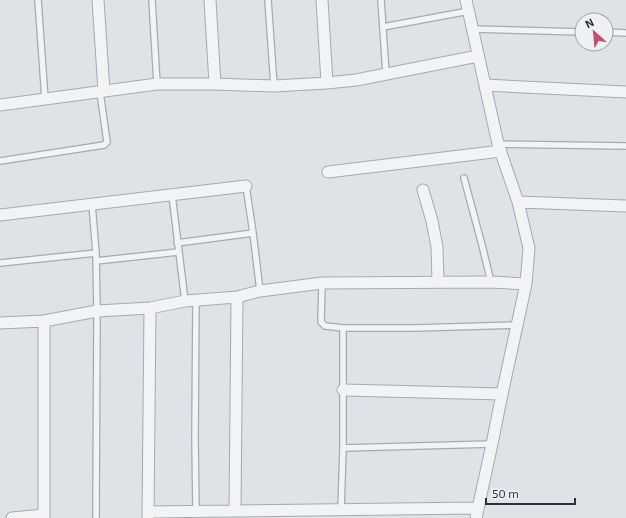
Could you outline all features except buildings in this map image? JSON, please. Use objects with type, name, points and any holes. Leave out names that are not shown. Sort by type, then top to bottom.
[{"type":"street","points":[[98,0],[102,91]]},
{"type":"street","points":[[210,0],[215,84]]},
{"type":"street","points":[[322,0],[327,83]]},
{"type":"street","points":[[150,308],[148,515],[196,511],[235,511],[287,514],[341,509],[477,513],[518,325],[526,284],[529,248],[518,202],[499,148],[466,0]]},
{"type":"street","points":[[0,105],[158,84],[274,86],[327,83],[356,80],[478,56]]},
{"type":"street","points":[[485,85],[626,92]]},
{"type":"street","points":[[328,172],[499,148]]},
{"type":"street","points":[[0,215],[246,186]]},
{"type":"street","points":[[423,190],[432,221],[437,247],[438,282]]},
{"type":"street","points":[[518,202],[626,206]]},
{"type":"street","points":[[0,323],[44,321],[97,311],[150,308],[185,301],[237,297],[322,283],[491,282],[526,284]]},
{"type":"street","points":[[235,511],[237,297]]},
{"type":"street","points":[[12,518],[44,516],[44,321]]},
{"type":"street","points":[[343,390],[502,394]]},
{"type":"lane","points":[[38,0],[45,99]]},
{"type":"lane","points":[[152,0],[158,84]]},
{"type":"lane","points":[[268,0],[274,86]]},
{"type":"lane","points":[[381,0],[386,74]]},
{"type":"lane","points":[[383,27],[469,12]]},
{"type":"lane","points":[[472,29],[574,32]]},
{"type":"lane","points":[[614,32],[626,33]]},
{"type":"lane","points":[[0,161],[104,145],[107,142],[102,91]]},
{"type":"lane","points":[[499,148],[626,146]]},
{"type":"lane","points":[[464,178],[491,282]]},
{"type":"lane","points":[[246,186],[260,292]]},
{"type":"lane","points":[[172,195],[185,301]]},
{"type":"lane","points":[[92,204],[96,253],[97,311],[96,518]]},
{"type":"lane","points":[[177,243],[253,232]]},
{"type":"lane","points":[[96,261],[178,252]]},
{"type":"lane","points":[[0,263],[96,253]]},
{"type":"lane","points":[[322,283],[321,322],[325,326],[343,328],[415,328],[518,325]]},
{"type":"lane","points":[[196,300],[196,511]]},
{"type":"lane","points":[[341,509],[343,448],[343,328]]},
{"type":"lane","points":[[343,448],[492,444]]}]
